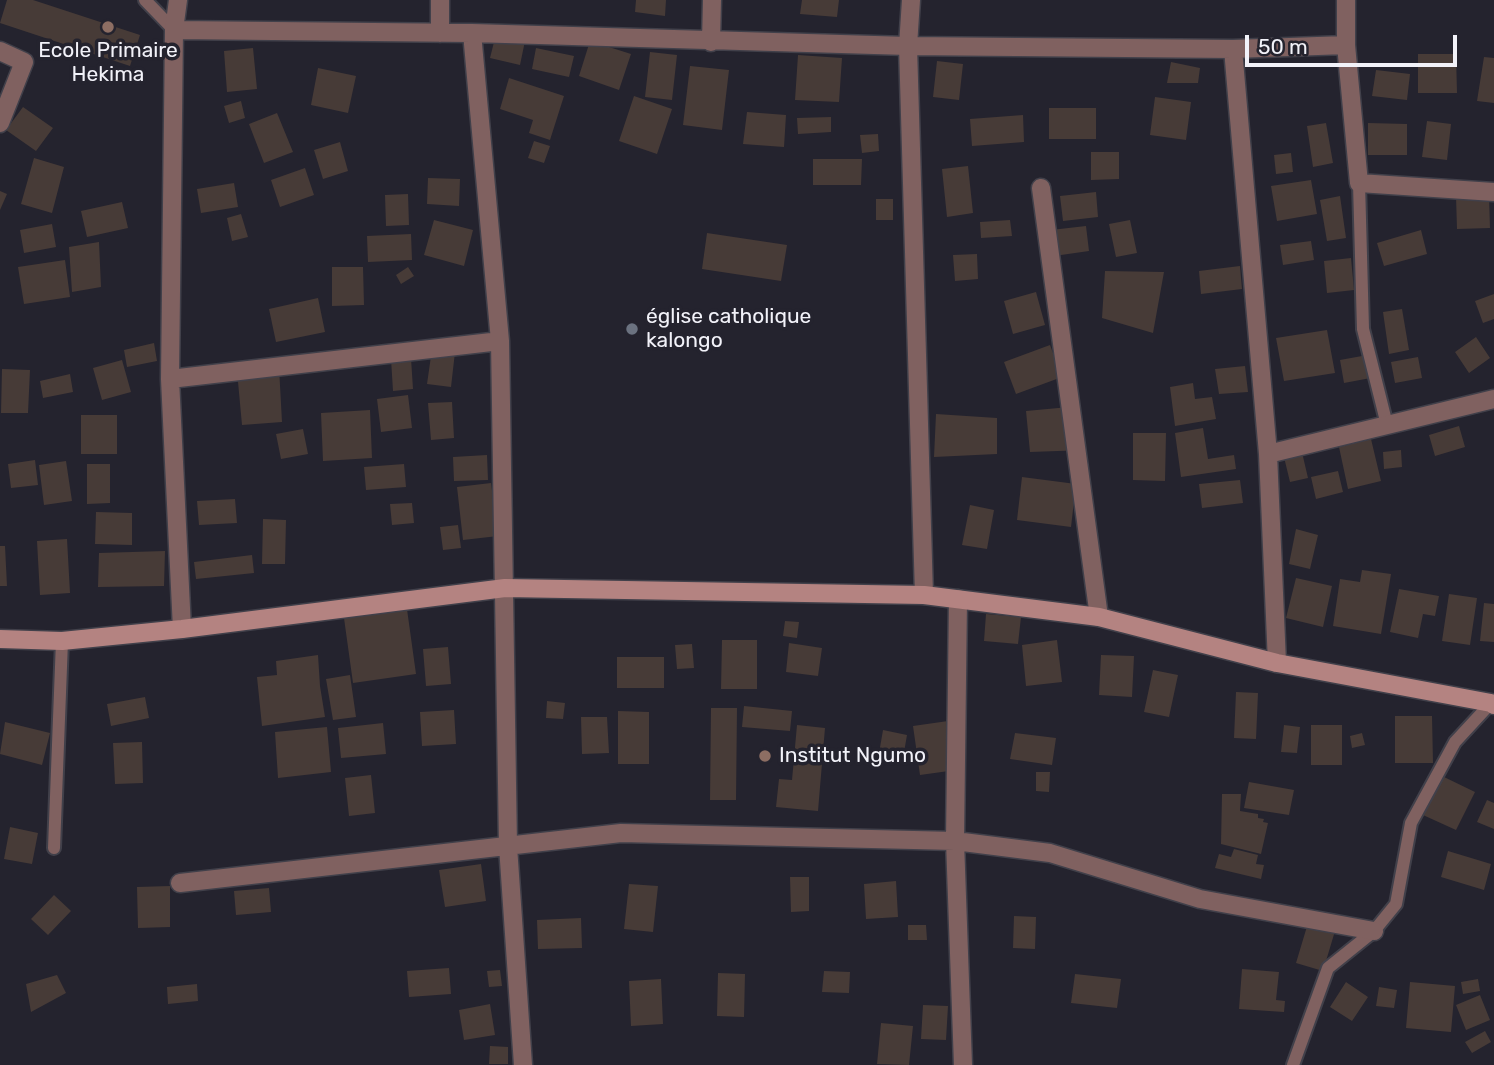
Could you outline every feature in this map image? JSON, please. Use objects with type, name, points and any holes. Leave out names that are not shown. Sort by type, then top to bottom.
[{"type":"street","points":[[178,0],[174,30],[170,379],[182,629]]},
{"type":"street","points":[[440,0],[440,33]]},
{"type":"street","points":[[710,42],[712,0]]},
{"type":"street","points":[[911,0],[908,46],[925,595]]},
{"type":"street","points":[[1346,0],[1346,44],[1359,183],[1494,192]]},
{"type":"street","points":[[174,30],[472,33],[908,46],[1233,49],[1346,44]]},
{"type":"street","points":[[472,33],[500,341],[508,846],[523,1065]]},
{"type":"street","points":[[1233,49],[1268,454],[1276,663]]},
{"type":"street","points":[[0,51],[24,62],[0,123]]},
{"type":"street","points":[[1041,188],[1099,618]]},
{"type":"street","points":[[170,379],[500,341]]},
{"type":"street","points":[[1268,454],[1494,399]]},
{"type":"street","points":[[0,639],[62,641],[182,629],[505,588],[925,595],[1099,618],[1276,663],[1493,703]]},
{"type":"street","points":[[958,599],[955,841],[963,1065]]},
{"type":"street","points":[[180,883],[621,832],[955,841],[1050,853],[1200,899],[1374,931]]},
{"type":"lane","points":[[145,0],[174,30]]},
{"type":"lane","points":[[1359,183],[1363,329],[1388,425]]},
{"type":"lane","points":[[54,848],[62,641]]},
{"type":"lane","points":[[1293,1065],[1328,968],[1374,931],[1396,904],[1411,823],[1455,742],[1493,703]]},
{"type":"building","points":[[7,0],[33,0],[140,35],[130,66],[0,23]]},
{"type":"building","points":[[636,0],[666,0],[665,16],[635,12]]},
{"type":"building","points":[[802,0],[839,0],[837,17],[800,14]]},
{"type":"building","points":[[496,34],[525,41],[520,65],[490,58]]},
{"type":"building","points":[[590,41],[631,54],[619,90],[579,76]]},
{"type":"building","points":[[253,48],[257,89],[227,92],[224,51]]},
{"type":"building","points":[[536,48],[574,56],[569,77],[532,69]]},
{"type":"building","points":[[650,52],[677,55],[672,100],[645,97]]},
{"type":"building","points":[[1418,54],[1456,54],[1457,93],[1418,93]]},
{"type":"building","points":[[798,55],[842,58],[839,102],[795,100]]},
{"type":"building","points":[[1484,57],[1494,58],[1494,103],[1477,101]]},
{"type":"building","points":[[937,61],[963,64],[959,100],[933,97]]},
{"type":"building","points":[[1171,62],[1200,68],[1198,83],[1167,83]]},
{"type":"building","points":[[690,66],[729,70],[722,130],[683,125]]},
{"type":"building","points":[[318,68],[356,76],[348,113],[311,105]]},
{"type":"building","points":[[1376,70],[1410,74],[1407,100],[1372,96]]},
{"type":"building","points":[[509,78],[564,96],[550,140],[529,133],[533,120],[500,109]]},
{"type":"building","points":[[634,96],[672,109],[657,154],[619,141]]},
{"type":"building","points":[[1155,97],[1191,102],[1186,140],[1150,135]]},
{"type":"building","points":[[241,101],[245,118],[229,123],[224,106]]},
{"type":"building","points":[[23,107],[53,128],[36,151],[6,130]]},
{"type":"building","points":[[1049,108],[1096,108],[1096,139],[1049,139]]},
{"type":"building","points":[[747,112],[786,115],[784,147],[743,144]]},
{"type":"building","points":[[277,113],[293,152],[264,163],[249,124]]},
{"type":"building","points":[[1023,115],[1024,142],[972,146],[970,119]]},
{"type":"building","points":[[831,117],[831,132],[798,134],[797,118]]},
{"type":"building","points":[[1427,121],[1451,124],[1447,160],[1422,157]]},
{"type":"building","points":[[1326,123],[1333,163],[1313,167],[1307,126]]},
{"type":"building","points":[[1368,123],[1407,124],[1407,155],[1368,155]]},
{"type":"building","points":[[878,134],[879,151],[862,153],[860,135]]},
{"type":"building","points":[[534,141],[550,146],[544,163],[528,158]]},
{"type":"building","points":[[340,142],[348,171],[323,179],[314,150]]},
{"type":"building","points":[[1091,152],[1119,152],[1119,179],[1091,180]]},
{"type":"building","points":[[1291,153],[1293,172],[1276,174],[1274,155]]},
{"type":"building","points":[[34,158],[64,167],[52,213],[21,204]]},
{"type":"building","points":[[813,159],[862,159],[861,185],[813,185]]},
{"type":"building","points":[[968,166],[973,213],[947,217],[942,169]]},
{"type":"building","points":[[305,168],[314,195],[280,207],[271,180]]},
{"type":"building","points":[[428,178],[460,179],[459,206],[427,204]]},
{"type":"building","points":[[1311,180],[1317,214],[1277,221],[1271,186]]},
{"type":"building","points":[[234,183],[238,207],[201,213],[197,189]]},
{"type":"building","points":[[0,191],[7,194],[0,210]]},
{"type":"building","points":[[1096,192],[1098,217],[1063,221],[1060,196]]},
{"type":"building","points":[[408,194],[409,225],[386,226],[385,195]]},
{"type":"building","points":[[1489,195],[1490,228],[1457,229],[1456,196]]},
{"type":"building","points":[[1340,196],[1346,238],[1327,241],[1320,200]]},
{"type":"building","points":[[876,199],[893,199],[893,220],[876,220]]},
{"type":"building","points":[[122,202],[128,228],[87,237],[81,211]]},
{"type":"building","points":[[241,214],[248,237],[232,241],[227,218]]},
{"type":"building","points":[[434,220],[473,230],[464,266],[424,255]]},
{"type":"building","points":[[1010,220],[1012,236],[981,238],[980,222]]},
{"type":"building","points":[[1130,220],[1137,253],[1116,257],[1109,224]]},
{"type":"building","points":[[52,224],[56,247],[24,253],[20,230]]},
{"type":"building","points":[[1086,226],[1089,251],[1054,256],[1051,230]]},
{"type":"building","points":[[1421,230],[1427,254],[1384,266],[1377,243]]},
{"type":"building","points":[[707,233],[787,245],[781,281],[702,269]]},
{"type":"building","points":[[411,234],[412,260],[368,262],[367,236]]},
{"type":"building","points":[[1311,241],[1314,260],[1283,265],[1280,245]]},
{"type":"building","points":[[99,242],[101,287],[72,292],[69,247]]},
{"type":"building","points":[[977,254],[978,279],[955,281],[953,255]]},
{"type":"building","points":[[1351,258],[1354,290],[1327,293],[1324,261]]},
{"type":"building","points":[[65,260],[70,297],[24,304],[18,267]]},
{"type":"building","points":[[1240,266],[1242,289],[1201,294],[1199,271]]},
{"type":"building","points":[[332,267],[363,267],[364,305],[332,306]]},
{"type":"building","points":[[408,267],[414,276],[401,284],[396,275]]},
{"type":"building","points":[[1105,271],[1164,272],[1153,333],[1102,318]]},
{"type":"building","points":[[1036,292],[1045,325],[1013,334],[1004,301]]},
{"type":"building","points":[[1494,294],[1494,319],[1483,323],[1475,301]]},
{"type":"building","points":[[318,298],[325,332],[276,342],[269,309]]},
{"type":"building","points":[[1402,309],[1409,350],[1389,354],[1383,312]]},
{"type":"building","points":[[1327,330],[1335,373],[1284,381],[1276,338]]},
{"type":"building","points":[[1476,337],[1490,358],[1469,373],[1455,352]]},
{"type":"building","points":[[154,343],[157,361],[127,367],[124,350]]},
{"type":"building","points":[[1050,345],[1062,377],[1016,394],[1004,362]]},
{"type":"building","points":[[432,349],[455,352],[451,387],[427,384]]},
{"type":"building","points":[[1373,354],[1376,377],[1344,383],[1340,360]]},
{"type":"building","points":[[1418,357],[1422,378],[1395,383],[1391,362]]},
{"type":"building","points":[[411,358],[413,389],[393,391],[391,359]]},
{"type":"building","points":[[122,360],[131,392],[102,400],[93,368]]},
{"type":"building","points":[[1245,366],[1248,392],[1219,394],[1215,369]]},
{"type":"building","points":[[279,367],[282,422],[242,425],[237,371]]},
{"type":"building","points":[[2,369],[30,370],[28,413],[1,413]]},
{"type":"building","points":[[70,374],[73,392],[43,398],[40,381]]},
{"type":"building","points":[[1193,383],[1195,399],[1212,397],[1216,419],[1175,426],[1170,387]]},
{"type":"building","points":[[408,395],[412,428],[381,432],[377,399]]},
{"type":"building","points":[[452,402],[454,438],[431,440],[428,403]]},
{"type":"building","points":[[1080,406],[1086,450],[1030,452],[1026,411]]},
{"type":"building","points":[[370,410],[372,458],[323,461],[321,413]]},
{"type":"building","points":[[936,414],[997,418],[997,454],[934,457]]},
{"type":"building","points":[[81,415],[117,415],[117,454],[81,454]]},
{"type":"building","points":[[1459,426],[1465,447],[1435,456],[1429,435]]},
{"type":"building","points":[[1203,428],[1208,459],[1234,455],[1236,469],[1181,477],[1175,433]]},
{"type":"building","points":[[303,429],[308,454],[281,459],[276,434]]},
{"type":"building","points":[[1133,433],[1166,433],[1165,481],[1133,480]]},
{"type":"building","points":[[1371,439],[1381,481],[1348,489],[1339,447]]},
{"type":"building","points":[[1301,448],[1308,478],[1290,482],[1283,453]]},
{"type":"building","points":[[1401,450],[1402,467],[1384,469],[1383,452]]},
{"type":"building","points":[[487,455],[488,480],[454,481],[453,457]]},
{"type":"building","points":[[35,460],[38,485],[11,488],[8,464]]},
{"type":"building","points":[[66,461],[72,501],[44,505],[39,465]]},
{"type":"building","points":[[87,464],[110,464],[110,503],[87,504]]},
{"type":"building","points":[[404,464],[406,487],[366,490],[364,467]]},
{"type":"building","points":[[1338,471],[1343,492],[1316,499],[1311,477]]},
{"type":"building","points":[[1022,477],[1076,484],[1071,527],[1017,520]]},
{"type":"building","points":[[1240,480],[1243,503],[1202,508],[1199,484]]},
{"type":"building","points":[[491,483],[498,536],[463,540],[457,487]]},
{"type":"building","points":[[235,499],[237,523],[199,525],[197,501]]},
{"type":"building","points":[[412,503],[414,523],[392,525],[390,504]]},
{"type":"building","points":[[970,505],[994,510],[987,549],[962,545]]},
{"type":"building","points":[[96,512],[132,513],[132,545],[95,544]]},
{"type":"building","points":[[263,519],[286,520],[285,564],[262,564]]},
{"type":"building","points":[[458,525],[461,548],[443,550],[440,527]]},
{"type":"building","points":[[1296,529],[1318,535],[1310,569],[1289,564]]},
{"type":"building","points":[[67,539],[70,593],[40,595],[37,541]]},
{"type":"building","points":[[0,546],[5,546],[7,586],[0,586]]},
{"type":"building","points":[[165,551],[164,586],[98,587],[99,553]]},
{"type":"building","points":[[252,555],[254,573],[196,579],[194,562]]},
{"type":"building","points":[[1362,570],[1391,574],[1381,634],[1333,626],[1340,579],[1360,582]]},
{"type":"building","points":[[1296,578],[1332,586],[1323,627],[1286,618]]},
{"type":"building","points":[[1399,589],[1439,596],[1435,616],[1423,614],[1418,638],[1390,632]]},
{"type":"building","points":[[1449,594],[1477,598],[1470,645],[1442,641]]},
{"type":"building","points":[[406,602],[416,674],[353,683],[343,611]]},
{"type":"building","points":[[1484,603],[1494,604],[1494,642],[1480,641]]},
{"type":"building","points":[[986,614],[1021,617],[1018,644],[984,641]]},
{"type":"building","points":[[785,621],[799,622],[797,638],[783,636]]},
{"type":"building","points":[[722,640],[757,640],[757,689],[721,689]]},
{"type":"building","points":[[1057,640],[1062,682],[1026,686],[1022,645]]},
{"type":"building","points":[[789,643],[822,648],[818,676],[786,672]]},
{"type":"building","points":[[692,644],[694,668],[677,669],[675,645]]},
{"type":"building","points":[[448,647],[451,684],[426,686],[423,649]]},
{"type":"building","points":[[318,655],[325,717],[262,726],[257,677],[277,675],[276,661]]},
{"type":"building","points":[[1101,655],[1134,656],[1132,697],[1099,695]]},
{"type":"building","points":[[617,657],[664,657],[664,688],[617,688]]},
{"type":"building","points":[[1153,670],[1178,675],[1169,717],[1144,712]]},
{"type":"building","points":[[350,675],[356,717],[333,720],[326,679]]},
{"type":"building","points":[[1236,692],[1258,693],[1256,739],[1234,738]]},
{"type":"building","points":[[145,697],[149,718],[111,726],[107,704]]},
{"type":"building","points":[[547,701],[565,703],[563,719],[546,718]]},
{"type":"building","points":[[744,706],[792,711],[790,731],[742,727]]},
{"type":"building","points":[[711,708],[737,708],[736,800],[710,800]]},
{"type":"building","points":[[454,710],[456,744],[422,746],[420,712]]},
{"type":"building","points":[[618,711],[649,712],[649,764],[618,764]]},
{"type":"building","points":[[1395,716],[1432,716],[1433,763],[1395,763]]},
{"type":"building","points":[[581,717],[607,717],[609,753],[582,754]]},
{"type":"building","points":[[948,721],[956,770],[920,775],[913,726]]},
{"type":"building","points":[[5,722],[50,733],[42,765],[0,754]]},
{"type":"building","points":[[383,723],[386,754],[341,758],[338,728]]},
{"type":"building","points":[[797,725],[825,728],[818,811],[776,807],[779,779],[792,780]]},
{"type":"building","points":[[1284,725],[1300,727],[1297,753],[1281,752]]},
{"type":"building","points":[[1311,725],[1342,725],[1342,765],[1311,765]]},
{"type":"building","points":[[327,727],[331,772],[278,778],[275,732]]},
{"type":"building","points":[[883,730],[907,735],[902,764],[878,759]]},
{"type":"building","points":[[1015,733],[1056,738],[1052,765],[1010,759]]},
{"type":"building","points":[[1362,733],[1365,745],[1352,748],[1350,736]]},
{"type":"building","points":[[142,742],[143,783],[115,784],[113,743]]},
{"type":"building","points":[[1036,772],[1050,772],[1049,792],[1036,791]]},
{"type":"building","points":[[371,775],[375,813],[349,816],[345,778]]},
{"type":"building","points":[[1442,776],[1475,792],[1456,830],[1423,815]]},
{"type":"building","points":[[1249,782],[1294,790],[1289,815],[1244,808]]},
{"type":"building","points":[[1222,794],[1241,794],[1240,811],[1258,814],[1258,818],[1268,823],[1261,854],[1221,844]]},
{"type":"building","points":[[1487,800],[1494,803],[1494,829],[1477,822]]},
{"type":"building","points":[[10,827],[38,833],[32,864],[4,859]]},
{"type":"building","points":[[1234,849],[1258,855],[1256,864],[1264,865],[1261,879],[1215,868],[1219,854],[1231,857]]},
{"type":"building","points":[[1448,851],[1491,864],[1484,890],[1441,877]]},
{"type":"building","points":[[481,864],[486,901],[445,907],[439,870]]},
{"type":"building","points":[[790,877],[809,877],[809,911],[791,912]]},
{"type":"building","points":[[896,881],[898,917],[866,919],[864,884]]},
{"type":"building","points":[[629,884],[658,886],[653,932],[624,929]]},
{"type":"building","points":[[170,886],[170,927],[138,928],[137,887]]},
{"type":"building","points":[[269,888],[271,912],[236,915],[234,891]]},
{"type":"building","points":[[54,895],[71,911],[48,935],[31,919]]},
{"type":"building","points":[[1014,916],[1036,917],[1035,949],[1013,948]]},
{"type":"building","points":[[581,918],[582,948],[538,949],[537,920]]},
{"type":"building","points":[[1308,923],[1335,931],[1323,971],[1296,963]]},
{"type":"building","points":[[908,925],[926,925],[927,940],[908,940]]},
{"type":"building","points":[[449,968],[451,994],[409,997],[407,971]]},
{"type":"building","points":[[1242,969],[1279,972],[1276,1000],[1285,1001],[1284,1012],[1239,1009]]},
{"type":"building","points":[[500,970],[502,986],[489,987],[487,971]]},
{"type":"building","points":[[824,971],[850,972],[849,993],[822,992]]},
{"type":"building","points":[[718,973],[745,974],[744,1017],[717,1016]]},
{"type":"building","points":[[1075,974],[1121,979],[1117,1008],[1071,1003]]},
{"type":"building","points":[[57,975],[66,993],[31,1012],[26,984]]},
{"type":"building","points":[[661,979],[663,1024],[631,1026],[629,981]]},
{"type":"building","points":[[1478,979],[1480,991],[1463,994],[1461,982]]},
{"type":"building","points":[[1346,982],[1368,997],[1352,1021],[1330,1007]]},
{"type":"building","points":[[1410,982],[1455,986],[1451,1032],[1406,1028]]},
{"type":"building","points":[[197,984],[198,1001],[168,1004],[167,987]]},
{"type":"building","points":[[1379,987],[1397,990],[1394,1008],[1376,1006]]},
{"type":"building","points":[[1480,995],[1490,1020],[1466,1030],[1456,1005]]},
{"type":"building","points":[[490,1004],[495,1035],[464,1040],[459,1010]]},
{"type":"building","points":[[923,1005],[948,1006],[946,1040],[921,1039]]},
{"type":"building","points":[[881,1023],[913,1026],[909,1065],[877,1064]]},
{"type":"building","points":[[1485,1031],[1491,1042],[1472,1053],[1465,1042]]},
{"type":"building","points":[[490,1046],[508,1047],[508,1064],[489,1064]]},
{"type":"place","name":"Ecole Primaire Hekima","points":[[108,27]]},
{"type":"place","name":"église catholique kalongo","points":[[632,329]]},
{"type":"place","name":"Institut Ngumo","points":[[765,756]]}]
